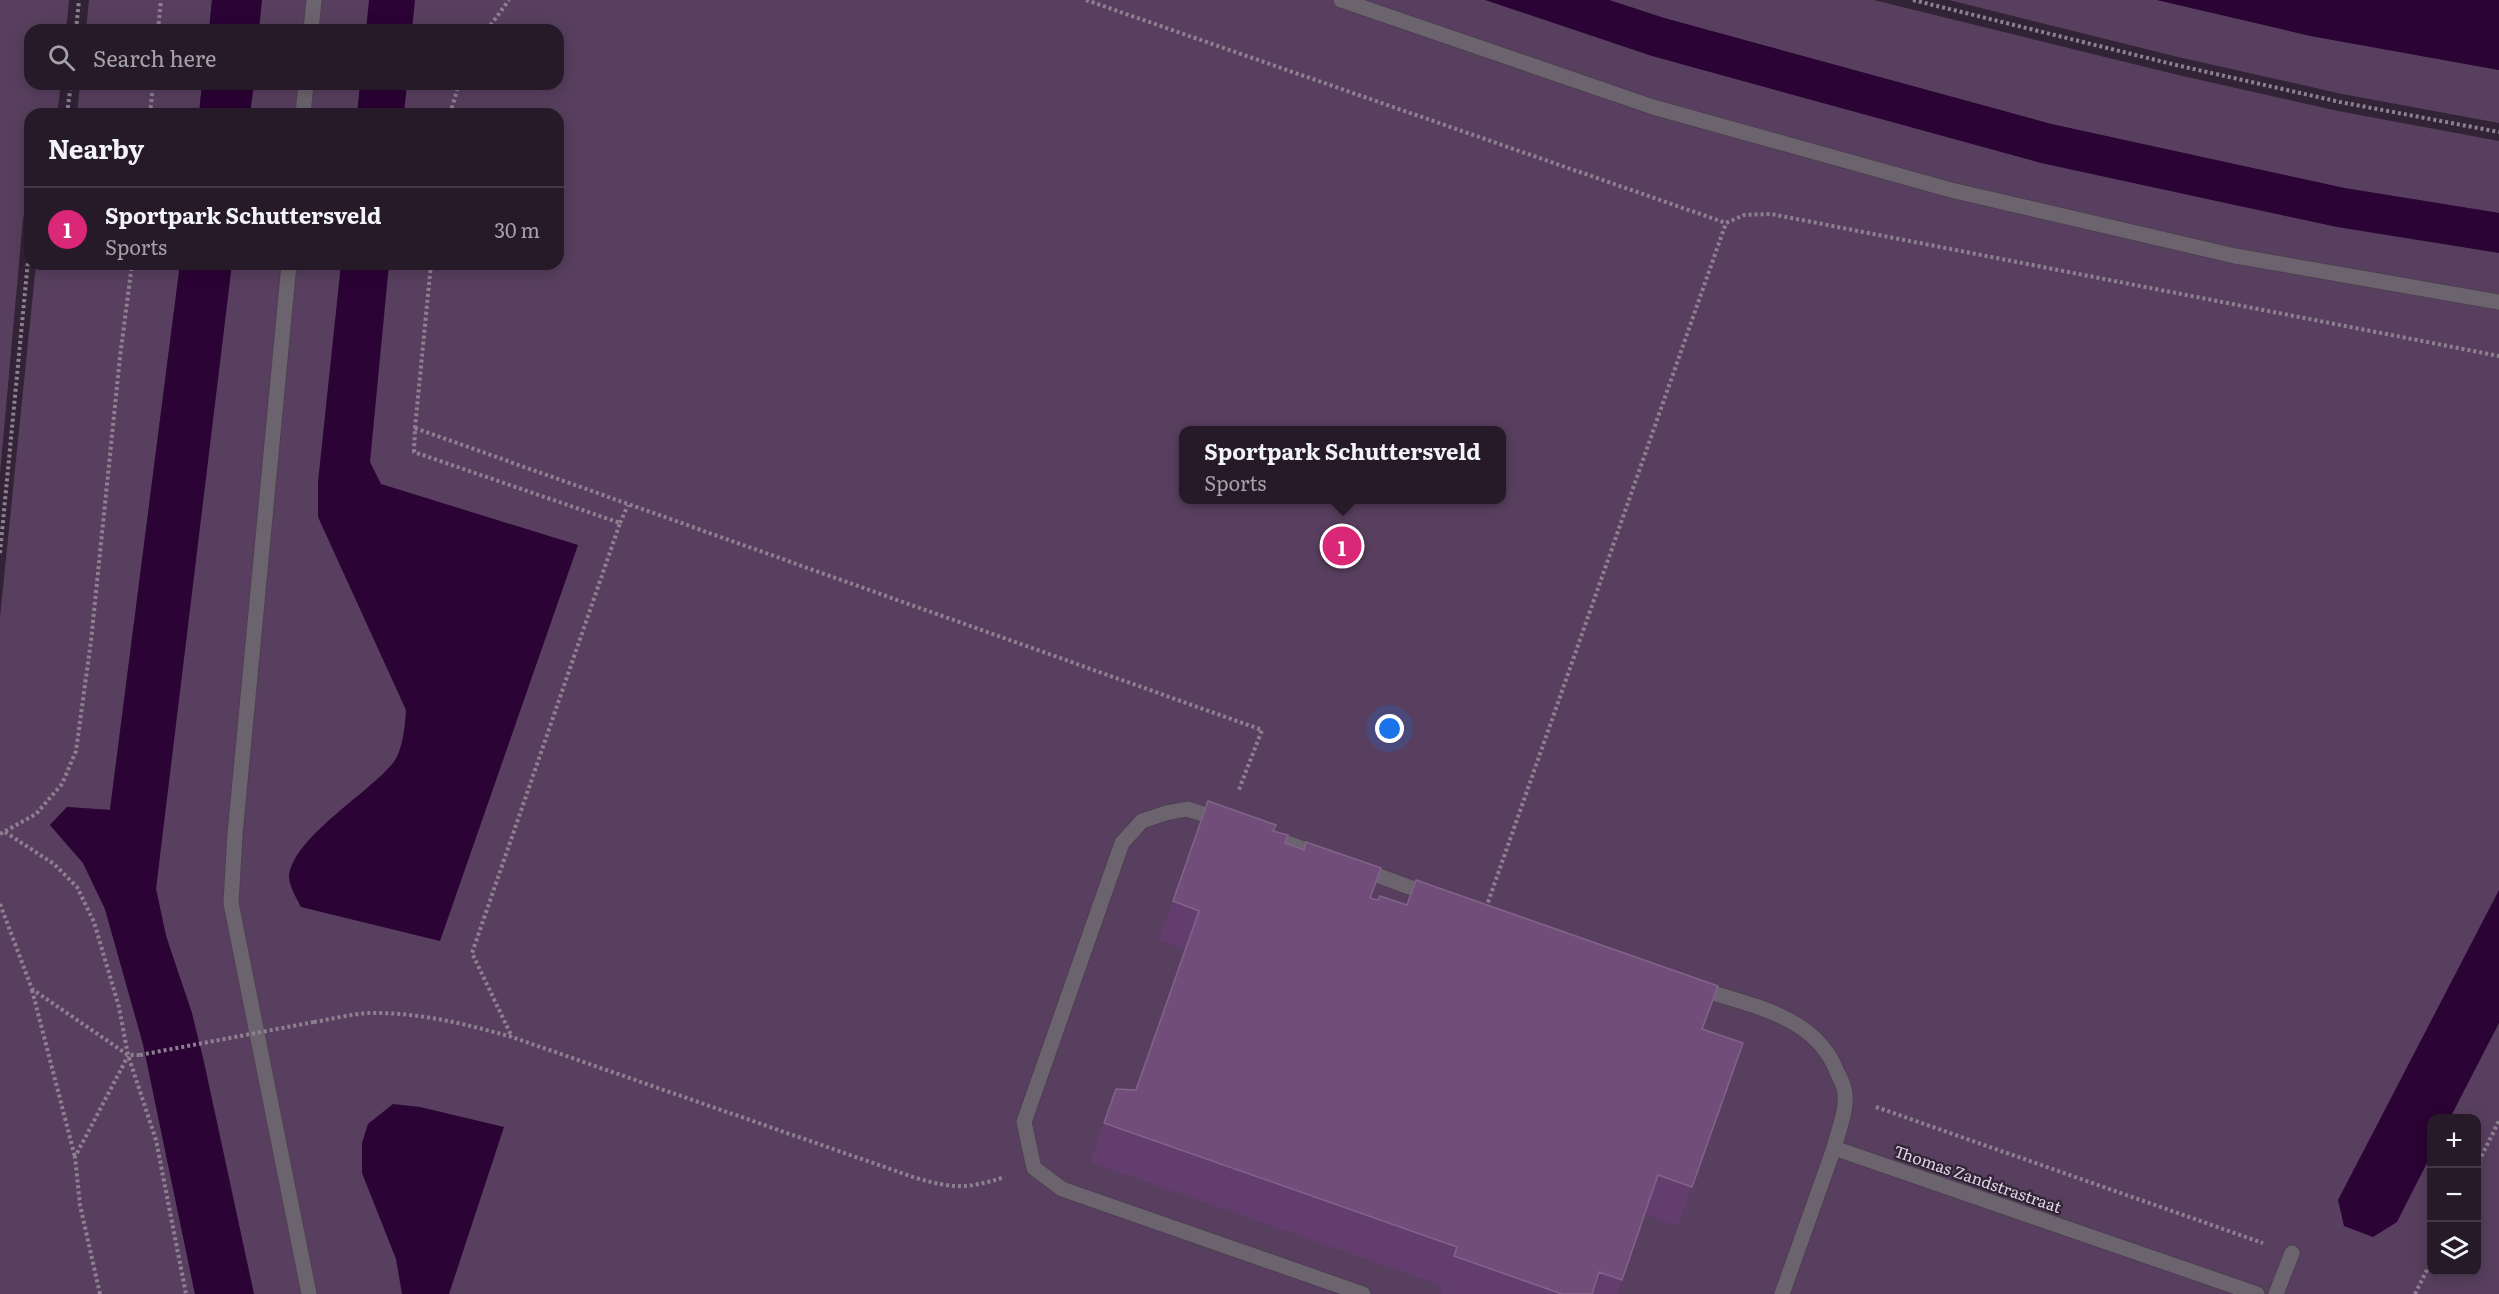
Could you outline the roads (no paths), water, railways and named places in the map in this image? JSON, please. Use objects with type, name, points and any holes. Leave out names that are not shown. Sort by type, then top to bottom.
[{"type":"lane","points":[[312,24],[314,0]]},
{"type":"lane","points":[[1341,0],[1653,107],[1950,190],[2235,256],[2499,302]]},
{"type":"lane","points":[[304,108],[305,90]]},
{"type":"lane","points":[[288,270],[235,834],[231,903],[309,1294]]},
{"type":"lane","points":[[1363,1294],[1062,1189],[1034,1168],[1024,1122],[1122,843],[1143,820],[1187,808],[1484,914]]},
{"type":"lane","points":[[1684,983],[1796,1022],[1817,1039],[1835,1066],[1845,1093],[1834,1148],[1782,1294]]},
{"type":"lane","name":"Thomas Zandstrastraat","points":[[1834,1148],[2257,1294]]},
{"type":"lane","points":[[2276,1294],[2292,1254]]},
{"type":"place","name":"Sportpark Schuttersveld","points":[[1342,546]]}]
